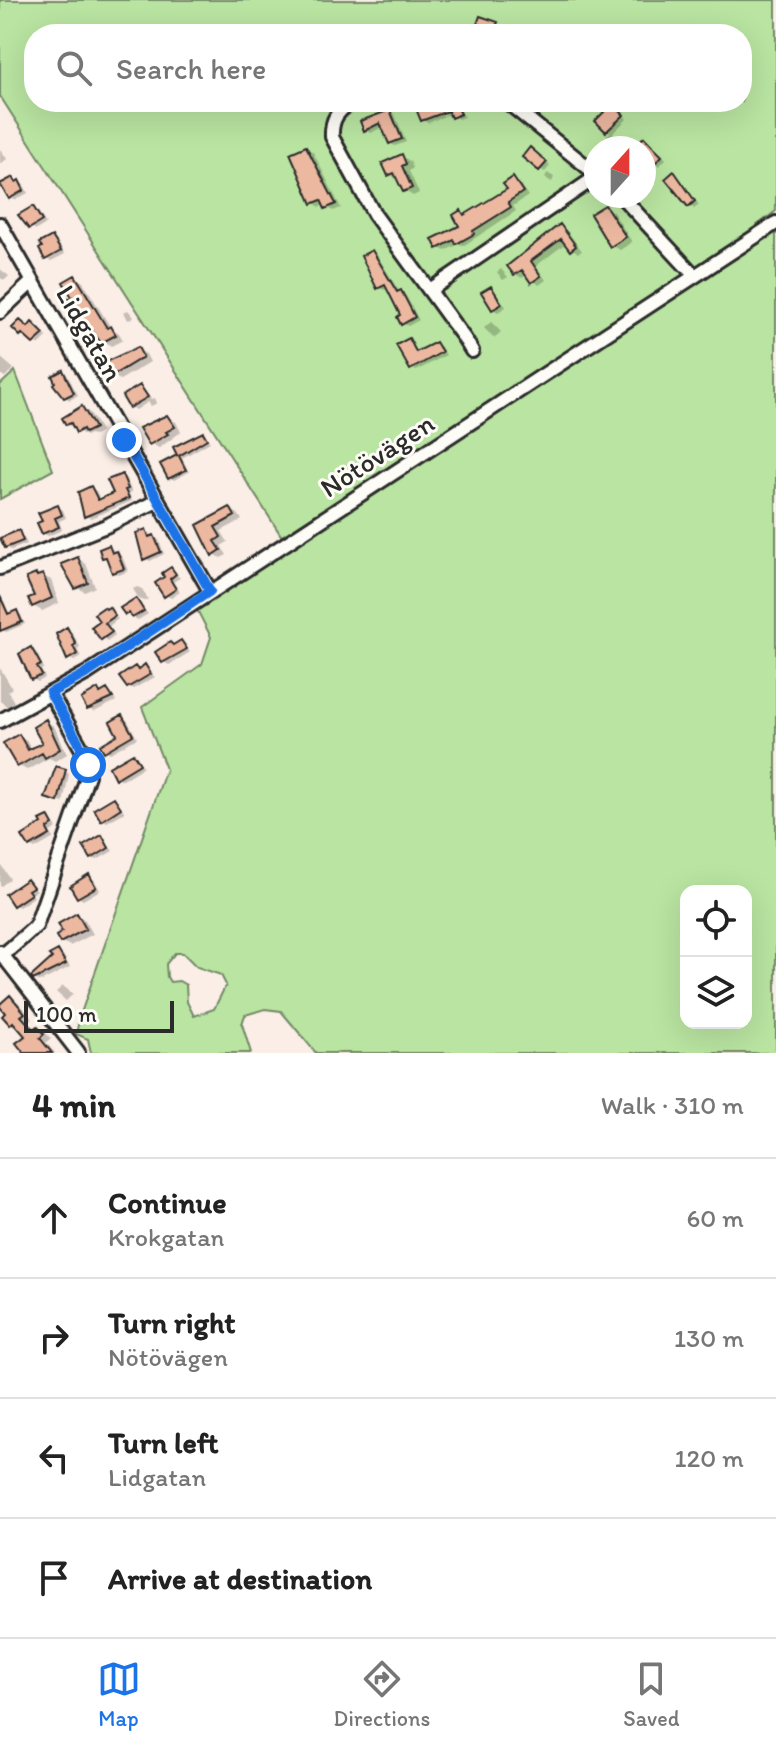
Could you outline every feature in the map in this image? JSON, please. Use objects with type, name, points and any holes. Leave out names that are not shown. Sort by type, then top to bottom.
[{"type":"street","points":[[338,112],[331,128],[332,137],[374,214],[472,351]]},
{"type":"street","points":[[519,112],[584,165]]},
{"type":"street","points":[[430,290],[584,183]]},
{"type":"street","points":[[632,208],[695,276]]},
{"type":"street","name":"Nötövägen","points":[[0,721],[89,672],[776,223]]},
{"type":"street","name":"Lidgatan","points":[[0,224],[210,591]]},
{"type":"street","points":[[0,312],[32,282]]},
{"type":"street","points":[[0,568],[106,526],[157,501]]},
{"type":"street","points":[[50,693],[87,758],[88,775],[36,926],[1,954],[78,1052]]},
{"type":"green space","points":[[0,0],[776,0],[776,211],[694,273],[578,345],[284,540],[0,96]]},
{"type":"green space","points":[[776,230],[776,1053],[316,1053],[281,1011],[265,1009],[245,1015],[242,1024],[251,1053],[91,1053],[88,1039],[76,1034],[80,1016],[166,769],[142,707],[202,664],[211,637],[192,600],[298,537]],"holes":[[[175,953],[183,953],[197,967],[221,975],[226,985],[214,1009],[194,1016],[187,1002],[186,985],[179,981],[170,982],[167,977],[166,964]]]},
{"type":"green space","points":[[15,371],[53,470],[0,499],[0,385]]},
{"type":"building","points":[[480,16],[498,22],[497,24],[477,24]]},
{"type":"building","points":[[391,112],[402,139],[389,144],[380,123],[364,131],[360,121]]},
{"type":"building","points":[[417,112],[445,112],[421,121]]},
{"type":"building","points":[[448,112],[460,112],[461,114],[451,118]]},
{"type":"building","points":[[604,112],[621,112],[624,115],[606,132],[595,121]]},
{"type":"building","points":[[306,146],[336,204],[325,209],[321,200],[312,204],[290,153]]},
{"type":"building","points":[[530,147],[547,162],[539,171],[522,157]]},
{"type":"building","points":[[402,154],[406,164],[402,166],[412,188],[403,192],[394,173],[388,176],[382,163]]},
{"type":"building","points":[[674,171],[695,201],[688,207],[665,179]]},
{"type":"building","points":[[13,177],[16,182],[19,180],[24,190],[9,199],[0,184]]},
{"type":"building","points":[[513,177],[523,192],[508,202],[511,207],[473,231],[474,234],[456,244],[454,240],[437,249],[432,239],[459,226],[453,215],[461,210],[464,215],[507,189],[503,184]]},
{"type":"building","points":[[33,206],[42,221],[29,229],[18,215]]},
{"type":"building","points":[[607,208],[626,237],[610,247],[590,214]]},
{"type":"building","points":[[560,224],[576,246],[570,251],[561,239],[531,261],[541,276],[531,283],[522,270],[514,275],[507,266]]},
{"type":"building","points":[[52,236],[61,251],[45,260],[39,243]]},
{"type":"building","points":[[372,250],[397,292],[401,290],[415,317],[401,325],[397,317],[400,315],[385,285],[377,289],[361,256]]},
{"type":"building","points":[[75,275],[107,328],[111,326],[116,335],[101,343],[91,329],[87,331],[68,299],[72,297],[63,282]]},
{"type":"building","points":[[491,286],[502,304],[492,310],[481,292]]},
{"type":"building","points":[[20,320],[28,327],[32,322],[44,334],[33,344],[12,328]]},
{"type":"building","points":[[409,338],[416,352],[436,342],[442,352],[410,370],[396,345]]},
{"type":"building","points":[[138,347],[143,357],[110,377],[103,363]]},
{"type":"building","points":[[63,370],[74,393],[64,398],[53,384],[52,376]]},
{"type":"building","points":[[140,385],[148,397],[129,408],[122,396]]},
{"type":"building","points":[[82,406],[95,428],[76,433],[71,423],[66,425],[62,418]]},
{"type":"building","points":[[167,415],[175,427],[149,445],[139,428]]},
{"type":"building","points":[[203,432],[207,439],[179,456],[186,470],[168,479],[160,464],[177,455],[173,447]]},
{"type":"building","points":[[122,474],[129,498],[84,517],[78,492],[91,486],[98,500],[113,493],[107,480]]},
{"type":"building","points":[[58,505],[62,515],[55,518],[59,527],[42,534],[37,523],[42,521],[38,513]]},
{"type":"building","points":[[230,507],[235,516],[215,527],[221,537],[215,541],[221,550],[212,556],[197,525]]},
{"type":"building","points":[[146,529],[149,537],[154,535],[161,552],[143,560],[136,533]]},
{"type":"building","points":[[19,530],[23,541],[5,548],[0,538]]},
{"type":"building","points":[[109,545],[112,553],[117,551],[124,569],[112,573],[106,557],[102,558],[99,549]]},
{"type":"building","points":[[78,557],[88,583],[75,589],[61,564]]},
{"type":"building","points":[[171,567],[176,574],[170,579],[176,589],[164,597],[155,583]]},
{"type":"building","points":[[43,574],[52,598],[32,607],[28,598],[34,596],[26,578]]},
{"type":"building","points":[[0,596],[8,614],[17,610],[22,622],[0,631]]},
{"type":"building","points":[[136,598],[144,611],[132,618],[120,608]]},
{"type":"building","points":[[109,607],[115,616],[105,623],[112,632],[101,640],[91,627],[99,621],[94,614]]},
{"type":"building","points":[[67,627],[76,644],[73,646],[77,654],[67,660],[56,634]]},
{"type":"building","points":[[181,640],[187,649],[162,663],[155,652],[170,642],[173,645]]},
{"type":"building","points":[[31,647],[41,665],[37,667],[42,675],[31,680],[19,654]]},
{"type":"building","points":[[145,664],[151,674],[127,688],[119,677],[135,666],[138,670]]},
{"type":"building","points":[[98,689],[100,693],[107,689],[113,698],[87,710],[81,699]]},
{"type":"building","points":[[122,715],[133,735],[104,752],[100,745],[117,735],[110,722]]},
{"type":"building","points":[[46,719],[60,749],[45,758],[42,753],[17,767],[3,743],[19,734],[28,750],[42,743],[33,727]]},
{"type":"building","points":[[133,753],[140,764],[115,779],[109,767]]},
{"type":"building","points":[[56,766],[66,769],[58,802],[45,798]]},
{"type":"building","points":[[114,797],[121,808],[101,821],[94,809]]},
{"type":"building","points":[[48,816],[53,825],[47,829],[50,835],[29,847],[22,836]]},
{"type":"building","points":[[102,835],[109,848],[91,859],[83,846]]},
{"type":"building","points":[[89,874],[96,887],[77,898],[70,886]]},
{"type":"building","points":[[27,879],[33,887],[28,890],[31,894],[13,906],[5,894]]},
{"type":"building","points":[[77,913],[86,929],[60,943],[56,936],[62,932],[58,924]]},
{"type":"building","points":[[58,950],[66,964],[33,980],[31,977],[52,958],[49,955]]},
{"type":"building","points":[[10,995],[25,1013],[21,1016],[33,1029],[37,1026],[44,1034],[40,1038],[52,1053],[24,1053],[16,1043],[25,1036],[13,1022],[10,1025],[2,1016],[5,1013],[0,1007]]},
{"type":"route","points":[[88,765],[50,693],[89,672],[210,591],[124,440]]}]
